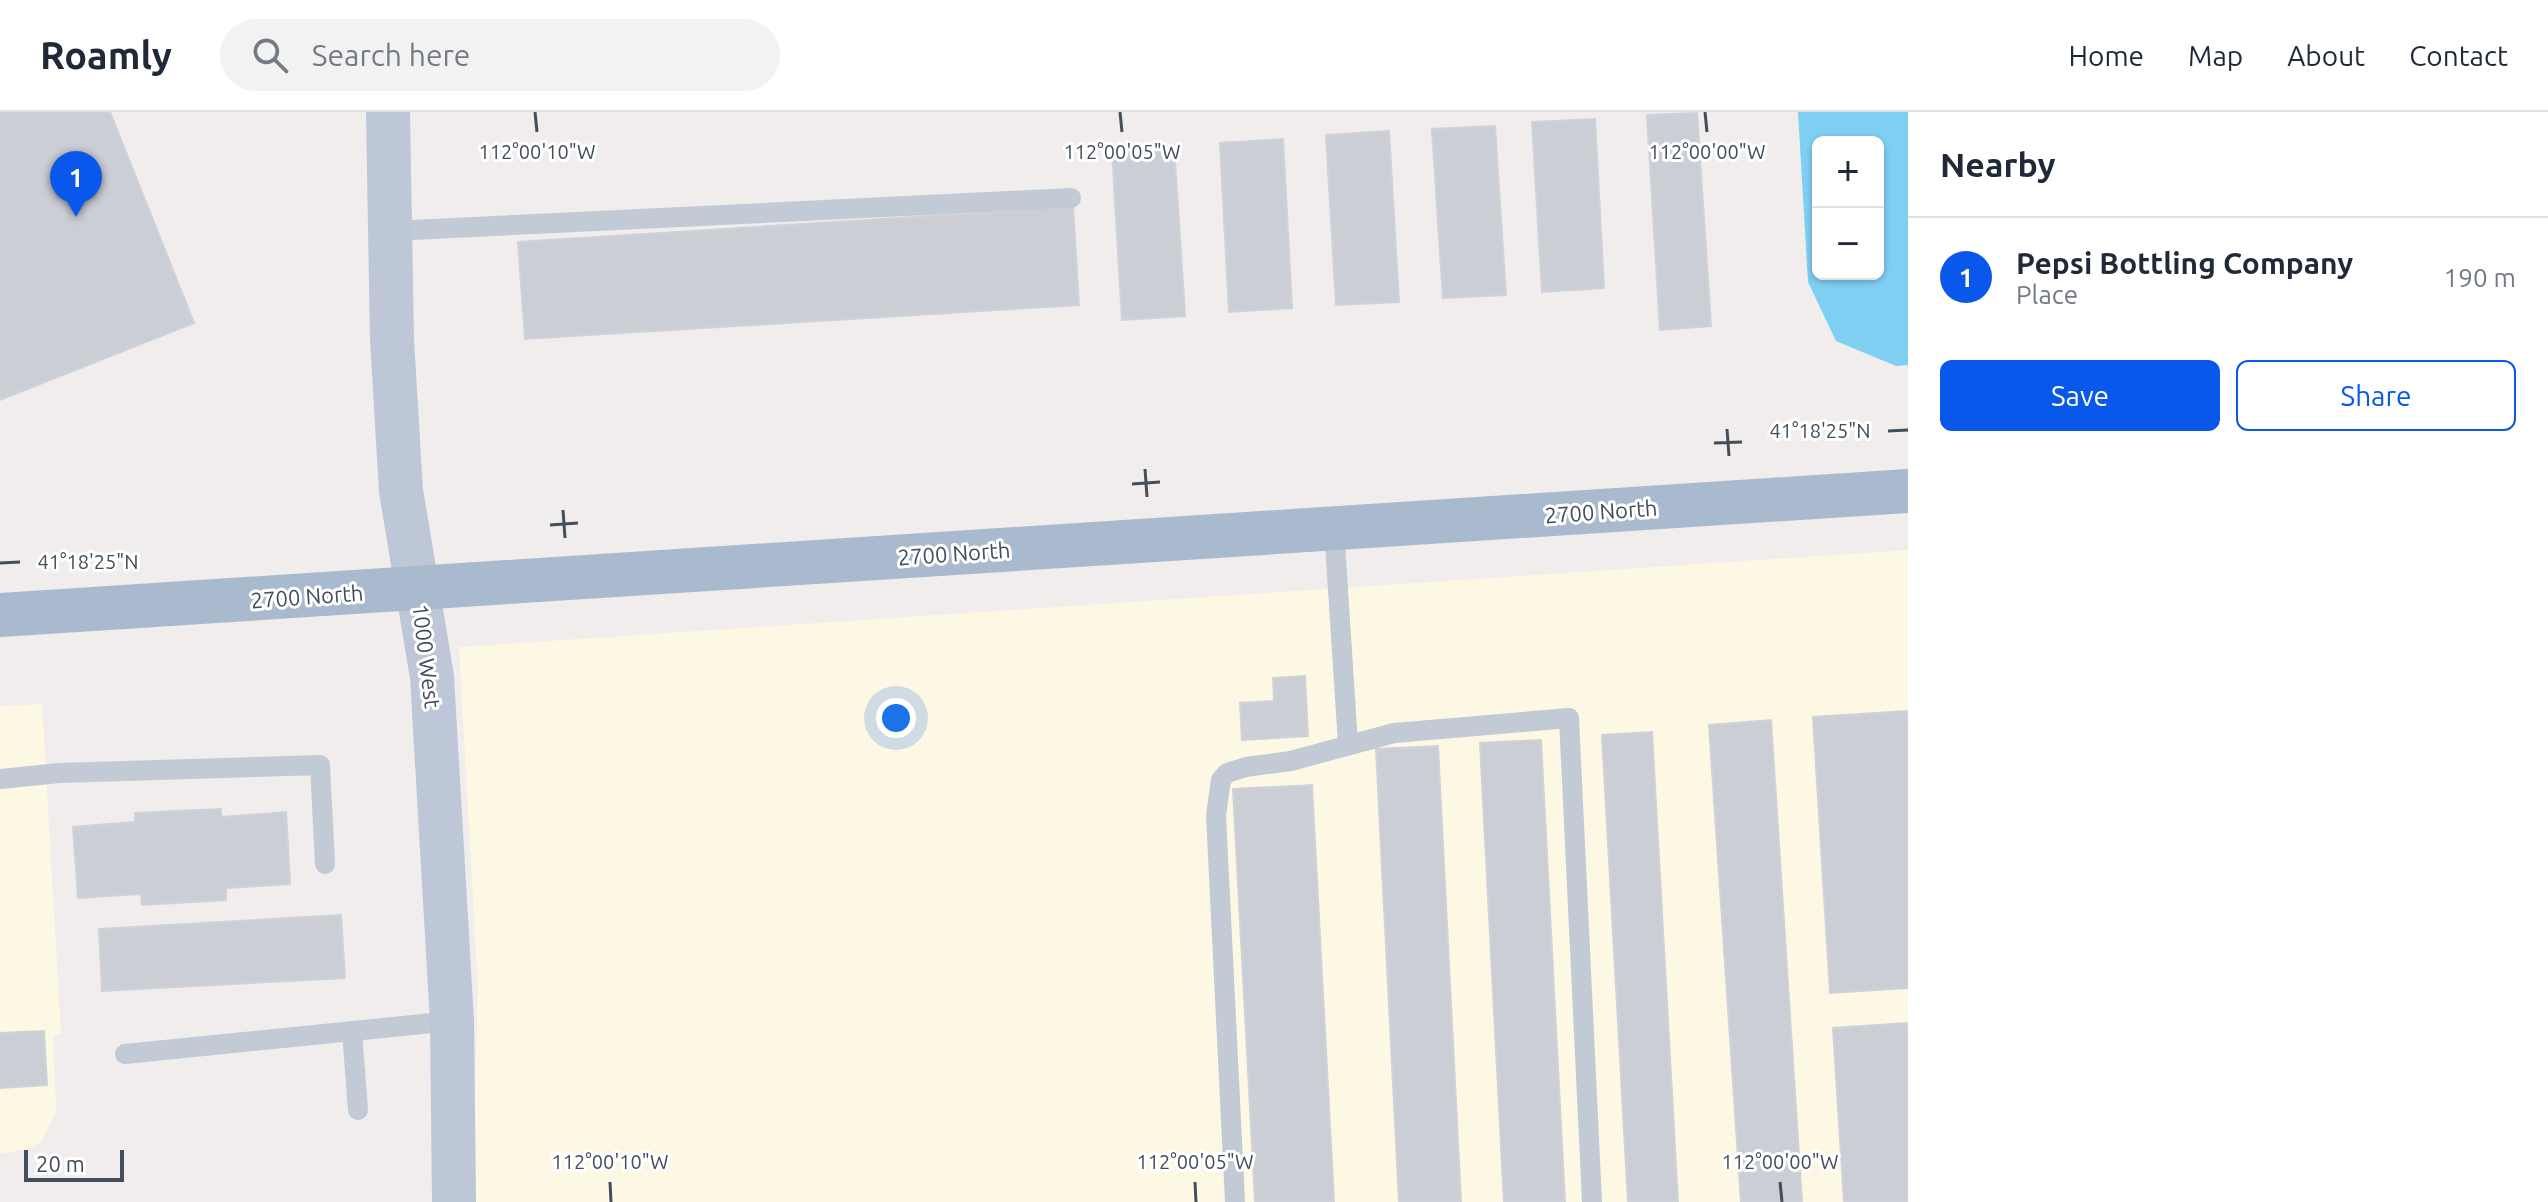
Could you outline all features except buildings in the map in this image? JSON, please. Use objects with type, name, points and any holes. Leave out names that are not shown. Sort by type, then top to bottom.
[{"type":"main road","name":"2700 North","points":[[0,615],[1908,491]]},
{"type":"street","name":"1000 West","points":[[388,112],[392,340],[401,491],[432,677],[452,1021],[454,1202]]},
{"type":"lane","points":[[391,231],[1071,198]]},
{"type":"lane","points":[[1334,528],[1348,744]]},
{"type":"lane","points":[[1235,1202],[1217,791],[1227,773],[1291,761],[1394,733],[1569,718],[1592,1202]]},
{"type":"lane","points":[[0,779],[59,773],[320,765],[325,864]]},
{"type":"lane","points":[[125,1054],[452,1021]]},
{"type":"lane","points":[[352,1031],[358,1110]]},
{"type":"shaded area","points":[[1908,550],[1908,1202],[472,1202],[478,989],[459,647]]},
{"type":"shaded area","points":[[42,704],[61,1034],[53,1036],[56,1111],[42,1141],[27,1149],[0,1154],[0,706]]},
{"type":"water","points":[[1798,112],[1908,112],[1908,365],[1896,366],[1836,341],[1808,282]]},
{"type":"place","name":"Pepsi Bottling Company","points":[[76,217]]}]
